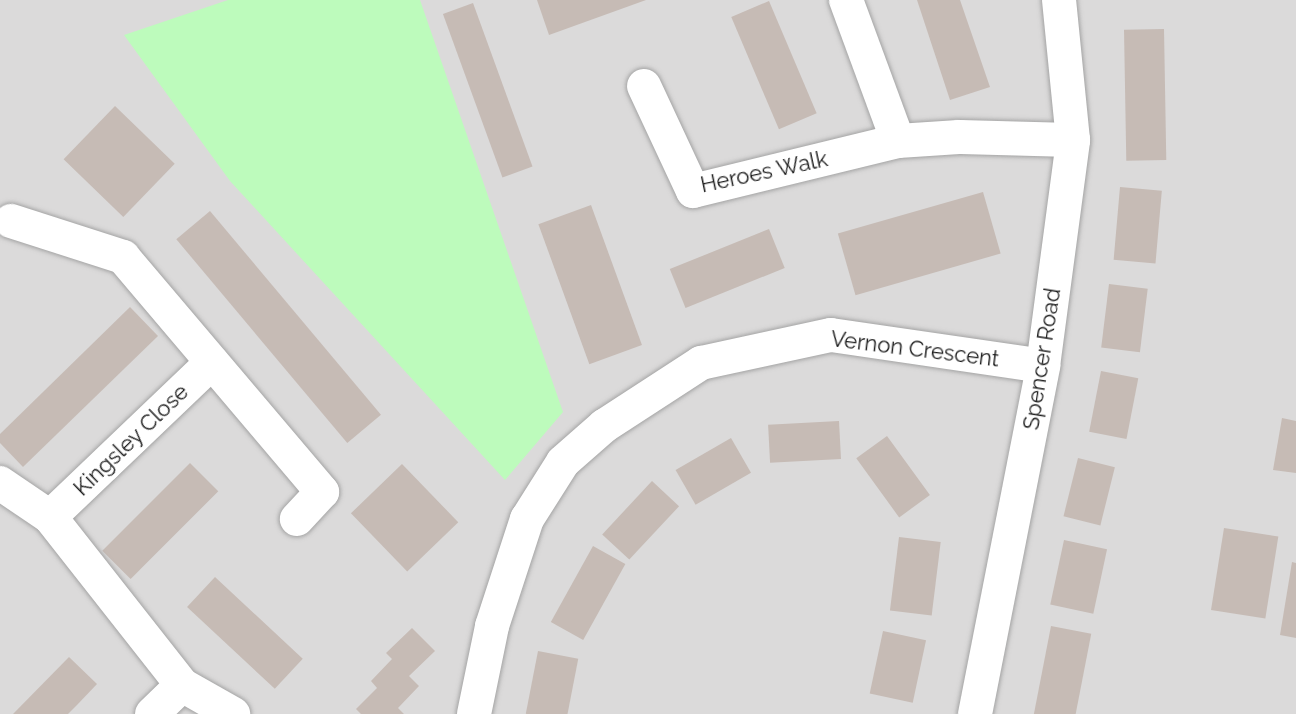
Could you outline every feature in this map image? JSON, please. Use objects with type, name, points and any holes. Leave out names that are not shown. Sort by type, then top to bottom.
[{"type":"street","points":[[846,0],[898,141]]},
{"type":"street","name":"Spencer Road","points":[[975,714],[1043,366],[1073,140],[1059,0]]},
{"type":"street","name":"Heroes Walk","points":[[644,86],[693,191],[898,141],[959,137],[1073,140]]},
{"type":"street","points":[[11,221],[123,257],[322,492],[297,519]]},
{"type":"street","name":"Vernon Crescent","points":[[474,714],[492,626],[527,519],[563,462],[604,426],[701,363],[831,335],[1043,366]]},
{"type":"street","name":"Kingsley Close","points":[[50,517],[212,362]]},
{"type":"street","points":[[0,483],[50,517],[182,685],[233,714]]},
{"type":"street","points":[[152,714],[182,685]]},
{"type":"shaded area","points":[[0,0],[1296,0],[1296,714],[0,714]]},
{"type":"green space","points":[[228,0],[420,0],[563,412],[505,480],[230,181],[124,35]]},
{"type":"building","points":[[537,0],[646,0],[549,35]]},
{"type":"building","points":[[917,0],[960,0],[990,87],[950,100]]},
{"type":"building","points":[[769,1],[817,113],[779,129],[731,17]]},
{"type":"building","points":[[473,3],[533,167],[502,177],[443,14]]},
{"type":"building","points":[[1164,29],[1166,160],[1126,161],[1124,30]]},
{"type":"building","points":[[115,106],[175,164],[123,217],[64,159]]},
{"type":"building","points":[[1120,187],[1162,191],[1155,263],[1114,260]]},
{"type":"building","points":[[983,192],[1001,254],[855,295],[838,234]]},
{"type":"building","points":[[591,205],[642,345],[589,364],[538,224]]},
{"type":"building","points":[[210,211],[381,415],[347,443],[176,239]]},
{"type":"building","points":[[769,229],[785,268],[686,308],[670,269]]},
{"type":"building","points":[[1109,284],[1148,289],[1140,352],[1101,348]]},
{"type":"building","points":[[130,307],[158,336],[23,467],[0,443],[0,434]]},
{"type":"building","points":[[1101,371],[1138,378],[1126,439],[1089,432]]},
{"type":"building","points":[[1282,418],[1296,421],[1296,473],[1273,470]]},
{"type":"building","points":[[839,421],[841,459],[770,463],[768,425]]},
{"type":"building","points":[[887,436],[930,495],[899,517],[856,458]]},
{"type":"building","points":[[731,438],[751,473],[696,505],[676,470]]},
{"type":"building","points":[[1078,458],[1115,467],[1100,525],[1063,516]]},
{"type":"building","points":[[190,463],[218,491],[131,579],[102,551]]},
{"type":"building","points":[[402,464],[458,522],[407,572],[351,513]]},
{"type":"building","points":[[652,481],[679,506],[629,560],[602,534]]},
{"type":"building","points":[[1224,528],[1278,537],[1265,619],[1211,610]]},
{"type":"building","points":[[899,537],[941,542],[932,616],[890,610]]},
{"type":"building","points":[[1064,540],[1107,549],[1093,614],[1050,605]]},
{"type":"building","points":[[593,546],[625,564],[583,640],[551,622]]},
{"type":"building","points":[[1292,562],[1296,563],[1296,638],[1280,635]]},
{"type":"building","points":[[215,577],[303,659],[275,689],[187,607]]},
{"type":"building","points":[[1051,626],[1091,634],[1076,714],[1034,714]]},
{"type":"building","points":[[412,628],[435,651],[409,676],[419,686],[398,708],[404,714],[361,714],[356,709],[377,688],[371,681],[392,659],[386,653]]},
{"type":"building","points":[[883,631],[926,640],[913,703],[870,694]]},
{"type":"building","points":[[538,651],[578,659],[568,714],[526,714]]},
{"type":"building","points":[[69,657],[97,684],[77,705],[68,714],[13,714]]}]
